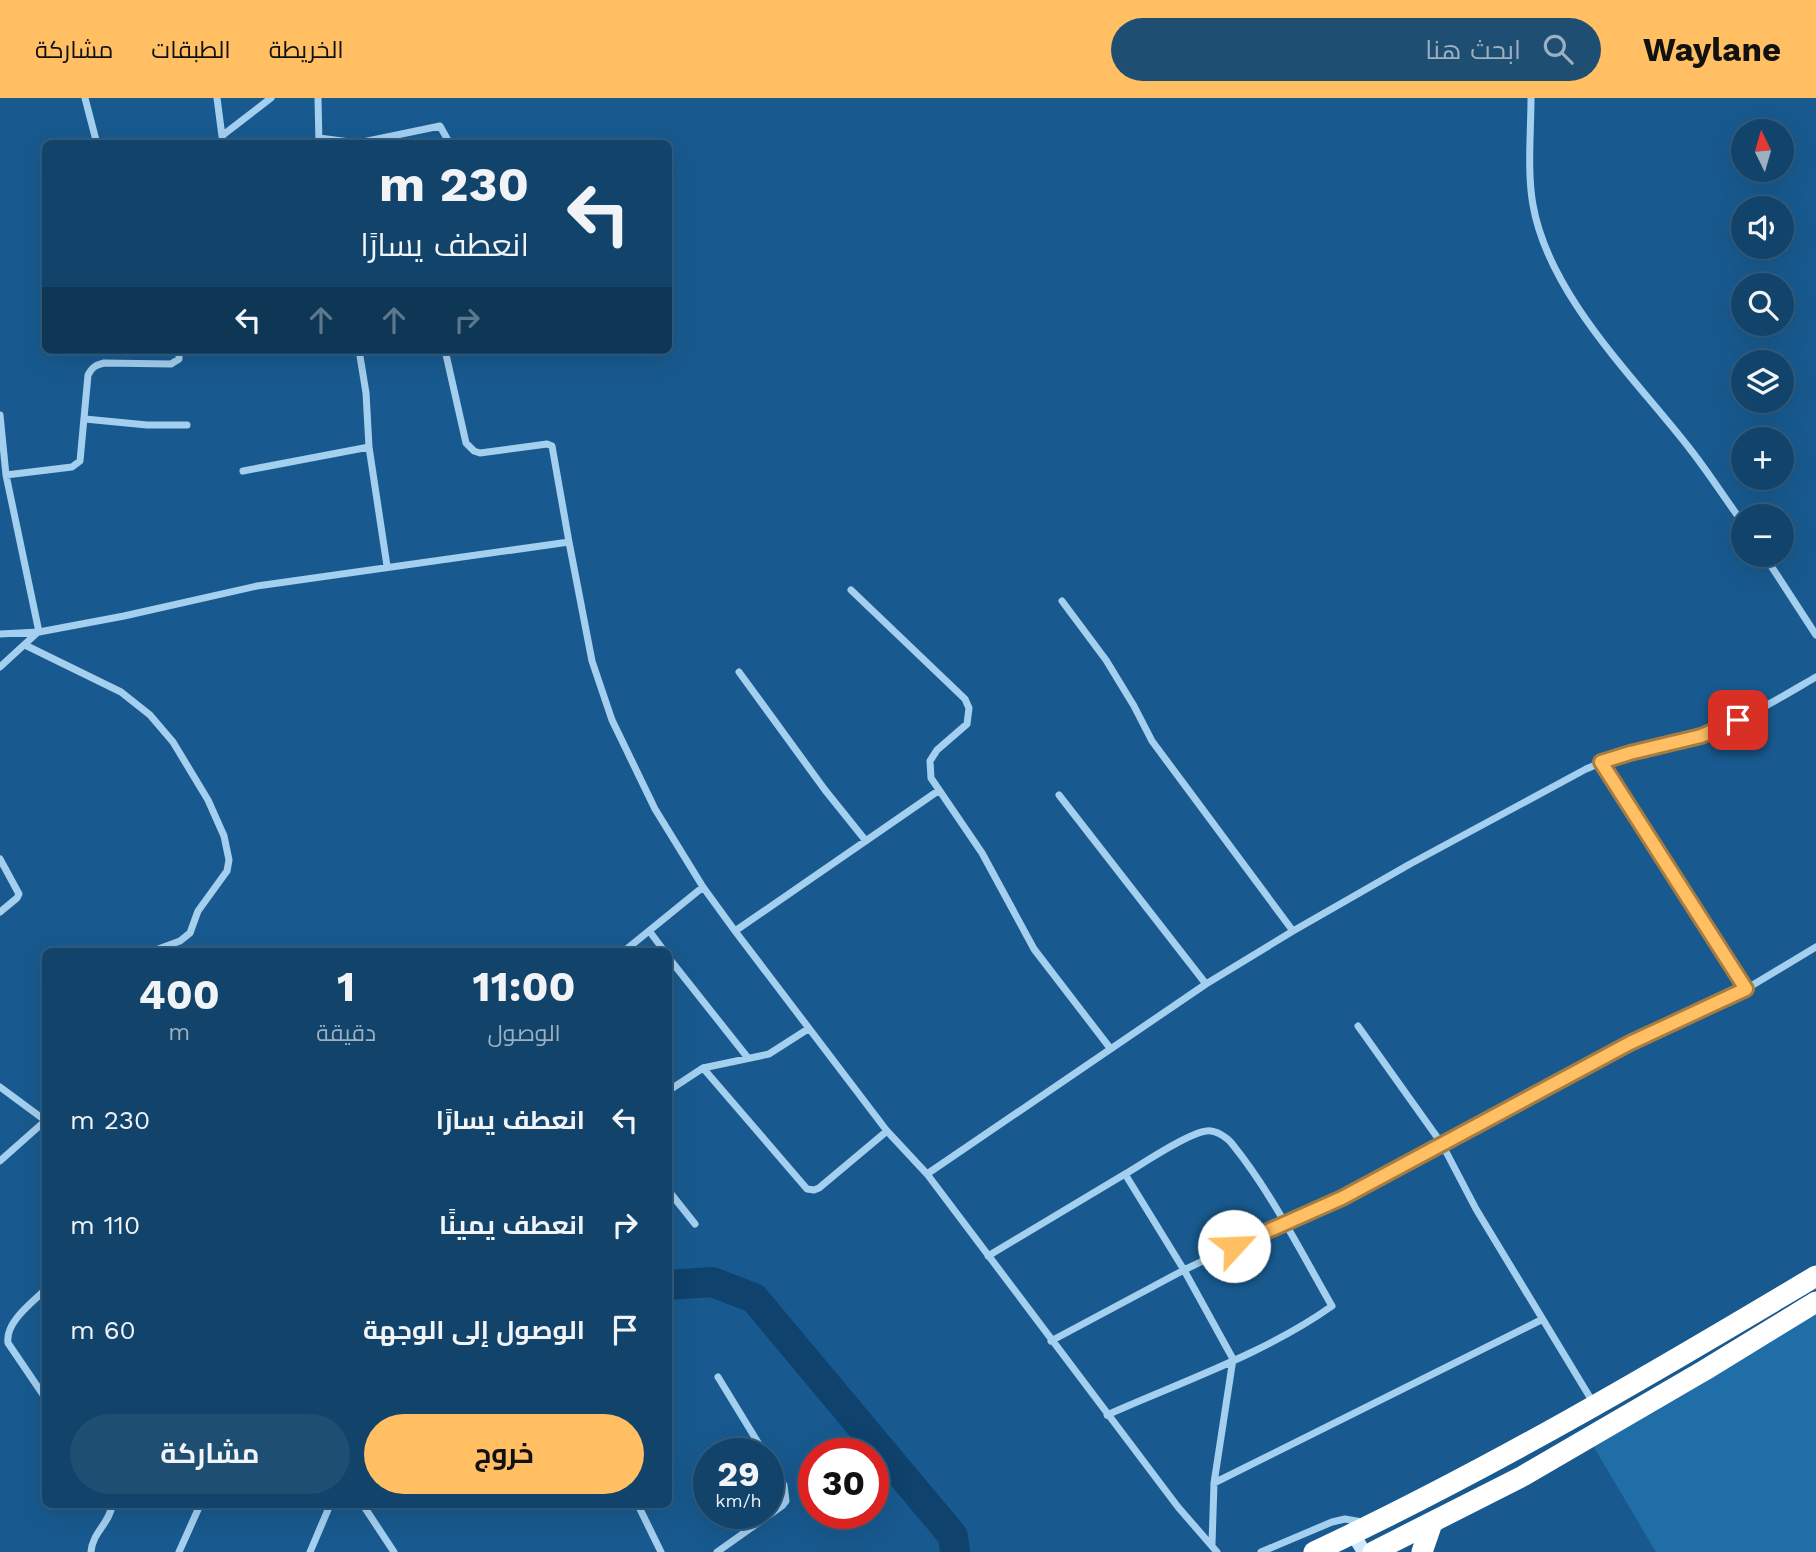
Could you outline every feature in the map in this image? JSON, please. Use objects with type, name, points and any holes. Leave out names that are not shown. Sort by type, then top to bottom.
[{"type":"highway","points":[[1314,1552],[1356,1535],[1510,1454],[1816,1276]]},
{"type":"highway","points":[[1383,1550],[1545,1462],[1705,1370],[1816,1302]]},
{"type":"highway","points":[[1422,1552],[1432,1522]]},
{"type":"street","points":[[85,98],[96,140]]},
{"type":"street","points":[[217,98],[223,139]]},
{"type":"street","points":[[223,139],[271,98]]},
{"type":"street","points":[[318,98],[319,140]]},
{"type":"street","points":[[1531,98],[1532,203],[1545,248],[1576,303],[1602,341],[1691,450],[1731,506]]},
{"type":"street","points":[[382,140],[440,126],[448,140]]},
{"type":"street","points":[[6,475],[77,465],[82,454],[88,375],[97,364],[171,364],[179,359],[179,354]]},
{"type":"street","points":[[360,354],[366,393],[369,447],[387,566]]},
{"type":"street","points":[[445,354],[466,443],[474,451],[492,453],[547,444],[552,446],[592,661],[612,720],[655,809],[703,887],[887,1131],[927,1174],[1107,1415],[1178,1507],[1217,1552]]},
{"type":"street","points":[[0,415],[6,475],[39,632]]},
{"type":"street","points":[[85,419],[147,425],[187,425]]},
{"type":"street","points":[[243,471],[369,447]]},
{"type":"street","points":[[0,634],[39,632],[257,586],[569,542]]},
{"type":"street","points":[[1772,567],[1816,635]]},
{"type":"street","points":[[851,590],[965,699],[969,708],[967,724],[937,750],[930,761],[930,778],[982,853],[1034,949],[1110,1048]]},
{"type":"street","points":[[1062,601],[1106,660],[1152,741],[1293,931]]},
{"type":"street","points":[[0,667],[39,632]]},
{"type":"street","points":[[25,645],[121,692],[150,715],[173,742],[201,789],[224,836],[229,860],[227,871],[198,911],[186,938],[160,948]]},
{"type":"street","points":[[739,672],[825,790],[866,841]]},
{"type":"street","points":[[927,1174],[1206,984],[1410,864],[1601,762],[1701,736],[1757,712],[1816,677]]},
{"type":"street","points":[[1601,762],[1746,989]]},
{"type":"street","points":[[735,931],[938,791]]},
{"type":"street","points":[[1059,795],[1206,984]]},
{"type":"street","points":[[0,859],[19,894],[0,912]]},
{"type":"street","points":[[628,948],[703,887]]},
{"type":"street","points":[[650,932],[662,948]]},
{"type":"street","points":[[1051,1341],[1184,1270],[1284,1222],[1342,1198],[1630,1043],[1746,989],[1816,947]]},
{"type":"street","points":[[672,962],[748,1058]]},
{"type":"street","points":[[1358,1026],[1443,1145],[1476,1209],[1594,1405]]},
{"type":"street","points":[[672,1088],[703,1068],[769,1054],[808,1028]]},
{"type":"street","points":[[703,1068],[807,1189],[819,1188],[887,1131]]},
{"type":"street","points":[[0,1087],[42,1119]]},
{"type":"street","points":[[0,1161],[42,1124]]},
{"type":"street","points":[[988,1256],[1185,1139],[1208,1130],[1218,1133],[1232,1143],[1284,1222],[1332,1306],[1307,1324],[1107,1415]]},
{"type":"street","points":[[1125,1174],[1184,1270],[1233,1359],[1214,1483],[1212,1544]]},
{"type":"street","points":[[672,1194],[695,1224]]},
{"type":"street","points":[[42,1293],[14,1322],[7,1336],[8,1343],[42,1393]]},
{"type":"street","points":[[1214,1483],[1541,1320]]},
{"type":"street","points":[[718,1377],[755,1438]]},
{"type":"street","points":[[91,1552],[92,1542],[110,1515],[111,1508]]},
{"type":"street","points":[[179,1552],[199,1508]]},
{"type":"street","points":[[310,1552],[329,1508]]},
{"type":"street","points":[[365,1508],[394,1552]]},
{"type":"street","points":[[639,1508],[661,1552]]},
{"type":"street","points":[[1261,1552],[1332,1522],[1356,1535]]},
{"type":"street","points":[[1374,1524],[1383,1550]]},
{"type":"street","points":[[717,1552],[750,1529]]},
{"type":"shaded area","points":[[1816,1308],[1816,1552],[1656,1552],[1592,1444]]},
{"type":"waterway","points":[[672,1285],[712,1282],[754,1298],[953,1536],[955,1552]]},
{"type":"route","points":[[1234,1246],[1342,1198],[1630,1043],[1746,989],[1601,762],[1701,736],[1738,720]]}]
